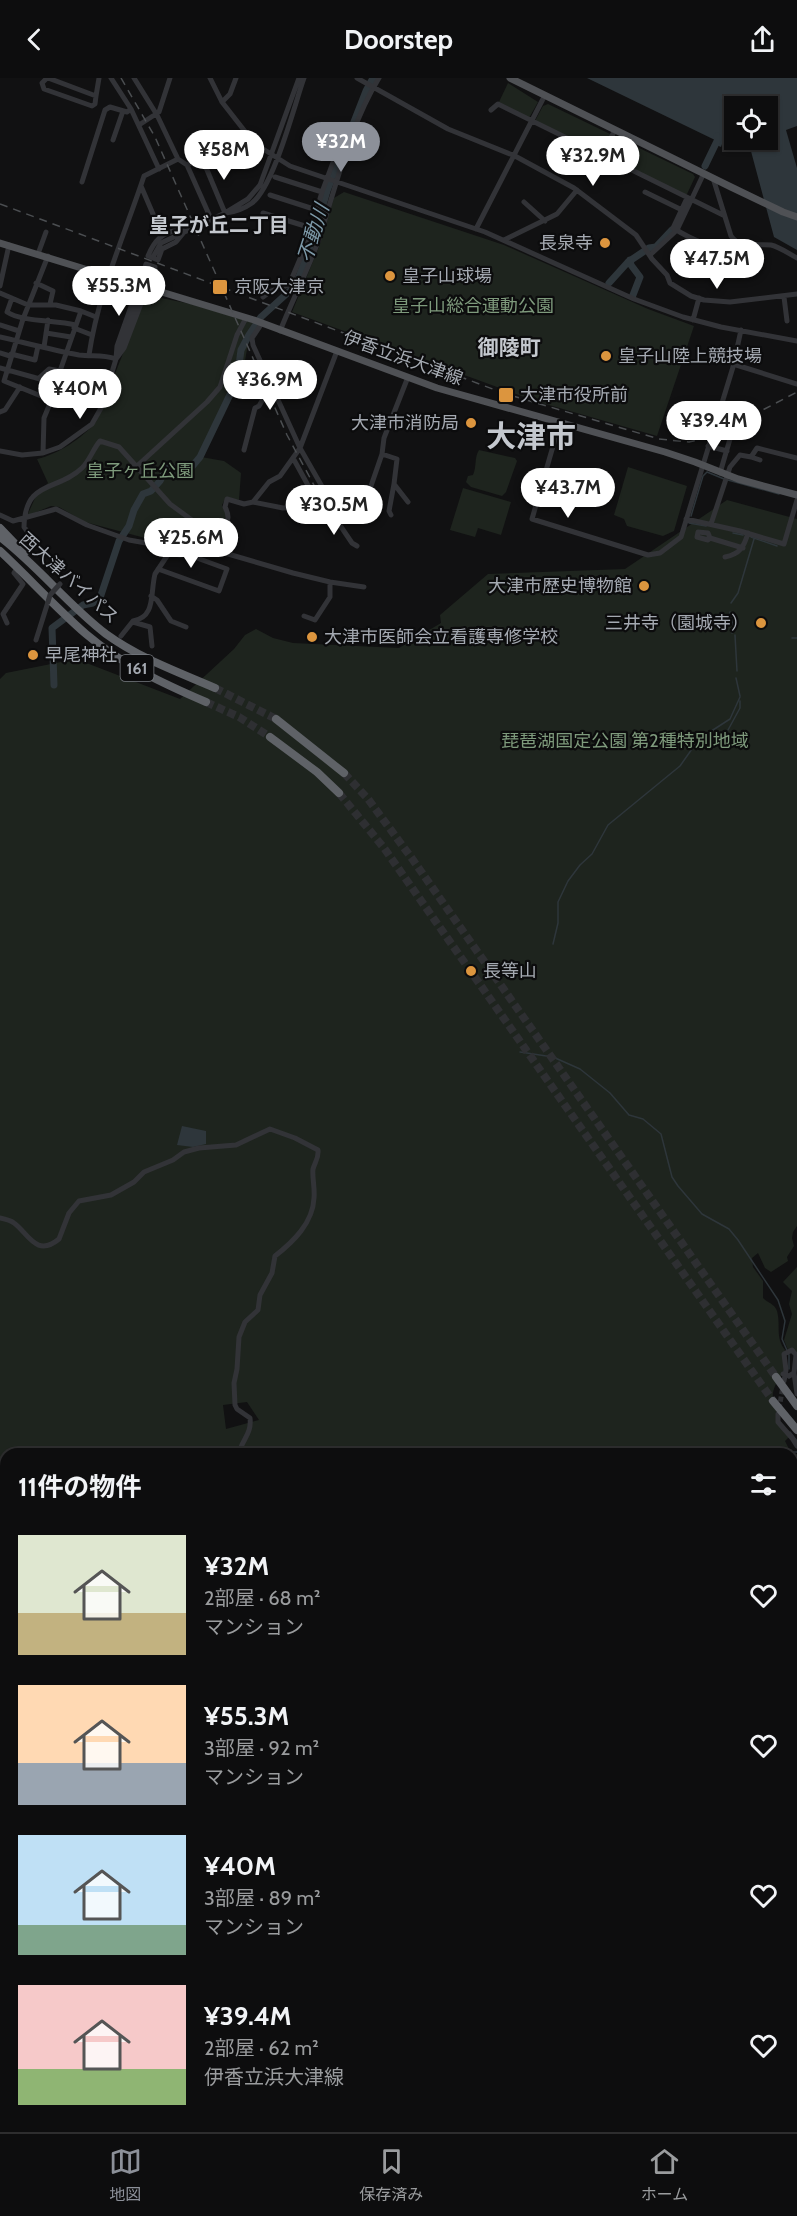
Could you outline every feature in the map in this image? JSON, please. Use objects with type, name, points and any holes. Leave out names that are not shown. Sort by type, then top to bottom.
[{"type":"highway","points":[[0,528],[17,544],[38,571]]},
{"type":"highway","name":"西大津バイパス","points":[[0,537],[69,603],[129,649],[215,688]]},
{"type":"highway","name":"西大津バイパス","points":[[0,551],[75,624],[118,657],[174,688],[206,702]]},
{"type":"highway","points":[[276,719],[344,773]]},
{"type":"highway","points":[[270,736],[293,752],[339,793]]},
{"type":"highway","points":[[785,1376],[797,1406]]},
{"type":"highway","points":[[773,1401],[797,1430]]},
{"type":"main road","points":[[510,78],[797,217]]},
{"type":"main road","name":"伊香立浜大津線","points":[[0,243],[259,322],[451,392],[702,465],[725,477],[797,495]]},
{"type":"street","points":[[96,96],[47,78],[42,83],[44,88],[92,106],[95,104],[99,78]]},
{"type":"street","points":[[111,78],[139,124],[159,169]]},
{"type":"street","points":[[134,78],[157,115],[178,159],[187,165],[211,219]]},
{"type":"street","points":[[139,124],[157,115],[170,78]]},
{"type":"street","points":[[210,78],[222,102],[247,134],[260,147],[290,166],[334,183],[476,229],[634,299],[693,320],[797,340]]},
{"type":"street","points":[[222,102],[230,94],[236,78]]},
{"type":"street","points":[[153,257],[161,243],[225,213],[235,212],[253,202],[268,182],[299,78]]},
{"type":"street","points":[[274,156],[304,78]]},
{"type":"street","points":[[357,78],[448,129],[514,156],[577,190],[636,235],[668,275],[672,285],[699,298],[730,302],[797,294]]},
{"type":"street","points":[[280,331],[321,231],[334,183],[348,150],[368,84],[379,78]]},
{"type":"street","points":[[476,229],[545,95]]},
{"type":"street","points":[[492,110],[498,104],[723,215]]},
{"type":"street","points":[[82,182],[105,110],[110,107],[127,112],[131,109]]},
{"type":"street","points":[[113,140],[123,111]]},
{"type":"street","points":[[602,155],[615,130]]},
{"type":"street","points":[[263,297],[290,283],[302,256],[342,138]]},
{"type":"street","points":[[339,146],[348,150]]},
{"type":"street","points":[[187,165],[202,158],[225,213]]},
{"type":"street","points":[[88,355],[96,317],[144,176],[178,159]]},
{"type":"street","points":[[648,251],[676,230],[682,210],[704,173]]},
{"type":"street","points":[[275,177],[322,192]]},
{"type":"street","points":[[713,178],[723,215],[735,242],[743,245],[774,246],[797,258]]},
{"type":"street","points":[[141,186],[162,235]]},
{"type":"street","points":[[504,240],[560,212],[577,190]]},
{"type":"street","points":[[645,192],[682,210]]},
{"type":"street","points":[[270,195],[326,213]]},
{"type":"street","points":[[679,219],[689,199]]},
{"type":"street","points":[[524,202],[546,221]]},
{"type":"street","points":[[263,213],[321,231]]},
{"type":"street","points":[[676,230],[706,245],[729,245],[735,242]]},
{"type":"street","points":[[173,231],[186,231],[176,242],[162,249],[158,260],[148,256],[154,243],[162,235],[173,231]]},
{"type":"street","points":[[38,254],[46,232]]},
{"type":"street","points":[[0,286],[9,245]]},
{"type":"street","points":[[706,245],[705,257],[726,256]]},
{"type":"street","points":[[48,256],[3,369],[4,381],[51,400]]},
{"type":"street","points":[[302,256],[311,259]]},
{"type":"street","points":[[116,359],[117,346],[149,268]]},
{"type":"street","points":[[290,283],[299,287]]},
{"type":"street","points":[[36,284],[53,291],[50,304]]},
{"type":"street","points":[[0,293],[28,305],[50,304],[96,317]]},
{"type":"street","points":[[0,451],[22,455],[43,453],[60,447],[92,424],[101,408],[140,294]]},
{"type":"street","points":[[784,297],[787,321]]},
{"type":"street","points":[[12,298],[7,312],[23,319],[48,320],[92,334]]},
{"type":"street","points":[[693,320],[699,298]]},
{"type":"street","points":[[39,378],[49,369],[60,371],[81,311]]},
{"type":"street","points":[[137,466],[207,402],[220,387],[237,335],[246,318]]},
{"type":"street","points":[[0,353],[35,360],[46,333],[48,320]]},
{"type":"street","points":[[259,322],[252,339],[300,448],[328,497],[324,508]]},
{"type":"street","points":[[0,325],[19,331]]},
{"type":"street","points":[[560,422],[532,516],[535,521],[648,555],[660,553],[681,537],[733,364],[738,355],[741,330]]},
{"type":"street","points":[[46,333],[71,337]]},
{"type":"street","points":[[0,337],[67,353],[95,354],[116,359]]},
{"type":"street","points":[[253,502],[269,482],[280,476],[300,448],[338,351]]},
{"type":"street","points":[[733,364],[797,384]]},
{"type":"street","points":[[3,369],[58,384],[44,418],[43,453]]},
{"type":"street","points":[[204,547],[210,534],[223,529],[228,524],[229,514],[225,507],[227,499],[244,504],[253,502],[283,508],[333,506],[362,515],[382,454],[384,438],[408,377]]},
{"type":"street","points":[[244,450],[255,408],[259,406],[271,385]]},
{"type":"street","points":[[0,412],[5,410],[20,387]]},
{"type":"street","points":[[717,418],[730,423]]},
{"type":"street","points":[[725,477],[730,439]]},
{"type":"street","points":[[27,553],[33,539],[24,527],[24,519],[35,494],[83,467],[100,441],[119,447],[157,491],[210,534]]},
{"type":"street","points":[[708,446],[727,451]]},
{"type":"street","points":[[751,457],[757,448],[797,458]]},
{"type":"street","points":[[382,454],[397,459],[389,511],[391,515]]},
{"type":"street","points":[[711,524],[725,477],[731,465],[740,455],[760,460]]},
{"type":"street","points":[[293,458],[324,508],[352,543],[357,546]]},
{"type":"street","points":[[394,484],[408,502]]},
{"type":"street","points":[[686,519],[784,544],[797,500]]},
{"type":"street","points":[[0,515],[13,521],[56,509],[87,525],[129,540],[180,549],[227,569],[219,591],[158,569]]},
{"type":"street","points":[[725,556],[732,555],[743,548],[748,533]]},
{"type":"street","points":[[710,538],[743,548]]},
{"type":"street","points":[[121,636],[133,621],[146,616],[149,612],[158,569],[169,553],[189,552],[194,546],[330,582],[364,587]]},
{"type":"street","points":[[0,618],[7,622],[3,614],[23,584],[14,573],[16,570]]},
{"type":"street","points":[[304,616],[315,620],[330,597],[330,582]]},
{"type":"street","points":[[36,640],[50,595],[60,584]]},
{"type":"street","points":[[151,596],[157,600],[171,621],[186,627]]},
{"type":"street","points":[[133,621],[135,624],[150,627],[152,646]]},
{"type":"street","points":[[0,1218],[15,1224],[32,1243],[47,1245],[58,1239],[69,1213],[79,1201],[111,1195],[134,1182],[144,1172],[173,1160],[184,1152],[200,1148],[236,1145],[270,1129],[318,1150],[319,1155],[313,1171],[314,1201],[311,1211],[295,1240],[275,1256],[272,1273],[260,1295],[258,1310],[244,1322],[240,1332],[234,1383],[235,1404],[237,1409],[248,1417],[250,1426],[247,1439],[240,1448]]},
{"type":"street","points":[[785,1376],[797,1394]]},
{"type":"street","points":[[778,1414],[778,1422],[797,1446]]},
{"type":"green space","points":[[508,83],[538,102],[529,118],[499,102]]},
{"type":"green space","points":[[548,104],[693,174],[695,177],[687,194],[535,121],[543,106]]},
{"type":"green space","name":"皇子山総合運動公園","points":[[344,192],[504,245],[648,309],[694,326],[657,436],[535,401],[292,312],[319,247],[334,198]]},
{"type":"green space","name":"皇子ヶ丘公園","points":[[146,295],[191,304],[258,324],[249,337],[243,373],[201,457],[224,461],[241,473],[239,500],[226,497],[222,505],[226,515],[225,524],[210,531],[203,544],[179,547],[85,522],[59,507],[51,506],[27,516],[36,496],[48,483],[37,459],[70,445],[96,422]]},
{"type":"green space","points":[[479,450],[515,458],[517,461],[506,492],[502,496],[471,487],[466,482],[468,476],[473,475]]},
{"type":"green space","points":[[628,467],[687,486],[674,531],[663,536],[627,526],[624,519],[614,515]]},
{"type":"green space","points":[[463,488],[511,502],[501,535],[478,528],[475,537],[450,530]]},
{"type":"green space","name":"琵琶湖国定公園 第2種特別地域","points":[[727,500],[797,519],[797,1226],[793,1232],[794,1246],[787,1257],[788,1261],[771,1272],[765,1268],[758,1253],[752,1258],[753,1267],[763,1281],[763,1298],[777,1311],[779,1336],[785,1350],[783,1359],[785,1370],[775,1387],[773,1400],[777,1418],[789,1437],[785,1441],[788,1448],[0,1448],[0,679],[6,673],[76,659],[180,699],[234,649],[245,635],[256,629],[273,638],[293,643],[399,648],[441,623],[440,615],[488,574],[625,569]],"holes":[[[247,1402],[259,1420],[226,1429],[223,1405]]]},
{"type":"green space","points":[[797,1267],[797,1354],[788,1350],[784,1340],[792,1314],[789,1304],[792,1291],[783,1282]]},
{"type":"shaded area","points":[[587,78],[797,78],[797,126],[786,130],[797,168],[797,250],[774,237],[751,150],[778,150],[778,96],[724,96],[724,140],[722,150],[723,141],[721,147],[714,144],[715,140]]},
{"type":"shaded area","points":[[182,1126],[206,1131],[206,1144],[193,1147],[177,1145]]},
{"type":"waterway","name":"不動川","points":[[54,685],[52,628],[83,605],[93,603],[100,598],[119,541],[129,526],[134,510],[143,494],[151,491],[160,481],[167,467],[174,468],[181,475],[185,475],[200,457],[237,380],[241,350],[249,335],[261,317],[297,282],[327,191],[373,78]]},
{"type":"waterway","points":[[705,166],[718,139],[717,136]]},
{"type":"waterway","points":[[609,283],[628,262],[649,248],[656,247],[672,230]]},
{"type":"waterway","points":[[630,260],[640,277],[633,295]]},
{"type":"waterway","points":[[691,516],[703,476],[707,472],[724,479]]},
{"type":"waterway","points":[[728,480],[779,494]]},
{"type":"waterway","points":[[689,523],[706,526]]},
{"type":"waterway","points":[[733,533],[743,535]]},
{"type":"waterway","points":[[751,537],[777,546]]},
{"type":"waterway","points":[[731,603],[738,593],[754,539]]},
{"type":"waterway","points":[[730,612],[733,623],[732,633]]},
{"type":"waterway","points":[[735,635],[737,671]]},
{"type":"waterway","points":[[792,638],[797,638]]},
{"type":"waterway","points":[[736,678],[740,696]]},
{"type":"waterway","points":[[553,944],[558,923],[558,902],[568,881],[592,854],[608,825],[680,766],[699,739],[730,719],[740,697]]},
{"type":"waterway","points":[[728,730],[740,708],[740,701]]},
{"type":"waterway","points":[[520,1052],[553,1057],[580,1069],[610,1093],[629,1115],[643,1119],[661,1134],[672,1177],[678,1186],[702,1214],[729,1229],[778,1300],[785,1321],[782,1339],[789,1355],[789,1369]]},
{"type":"waterway","points":[[790,1432],[797,1441]]},
{"type":"tunnel","points":[[215,688],[276,719]]},
{"type":"tunnel","points":[[206,702],[239,717],[270,737]]},
{"type":"tunnel","points":[[344,773],[368,799],[413,860],[776,1377]]},
{"type":"tunnel","points":[[339,793],[384,848],[773,1401]]},
{"type":"tunnel","points":[[779,1409],[783,1386]]},
{"type":"railway","points":[[121,78],[155,137],[287,435],[322,500]]},
{"type":"railway","points":[[0,204],[506,394],[659,439],[689,442],[711,437],[797,392]]},
{"type":"place","name":"長泉寺","points":[[605,243]]},
{"type":"place","name":"皇子山球場","points":[[390,276]]},
{"type":"place","name":"京阪大津京","points":[[220,287]]},
{"type":"place","name":"皇子山陸上競技場","points":[[606,356]]},
{"type":"place","name":"大津市役所前","points":[[506,395]]},
{"type":"place","name":"大津市消防局","points":[[471,423]]},
{"type":"place","name":"大津市歴史博物館","points":[[644,586]]},
{"type":"place","name":"三井寺（園城寺）","points":[[761,623]]},
{"type":"place","name":"大津市医師会立看護専修学校","points":[[312,637]]},
{"type":"place","name":"早尾神社","points":[[33,655]]},
{"type":"place","name":"長等山","points":[[471,971]]},
{"type":"district","name":"皇子が丘二丁目","points":[[219,225]]},
{"type":"district","name":"御陵町","points":[[509,347]]},
{"type":"district","name":"大津市","points":[[531,436]]}]
